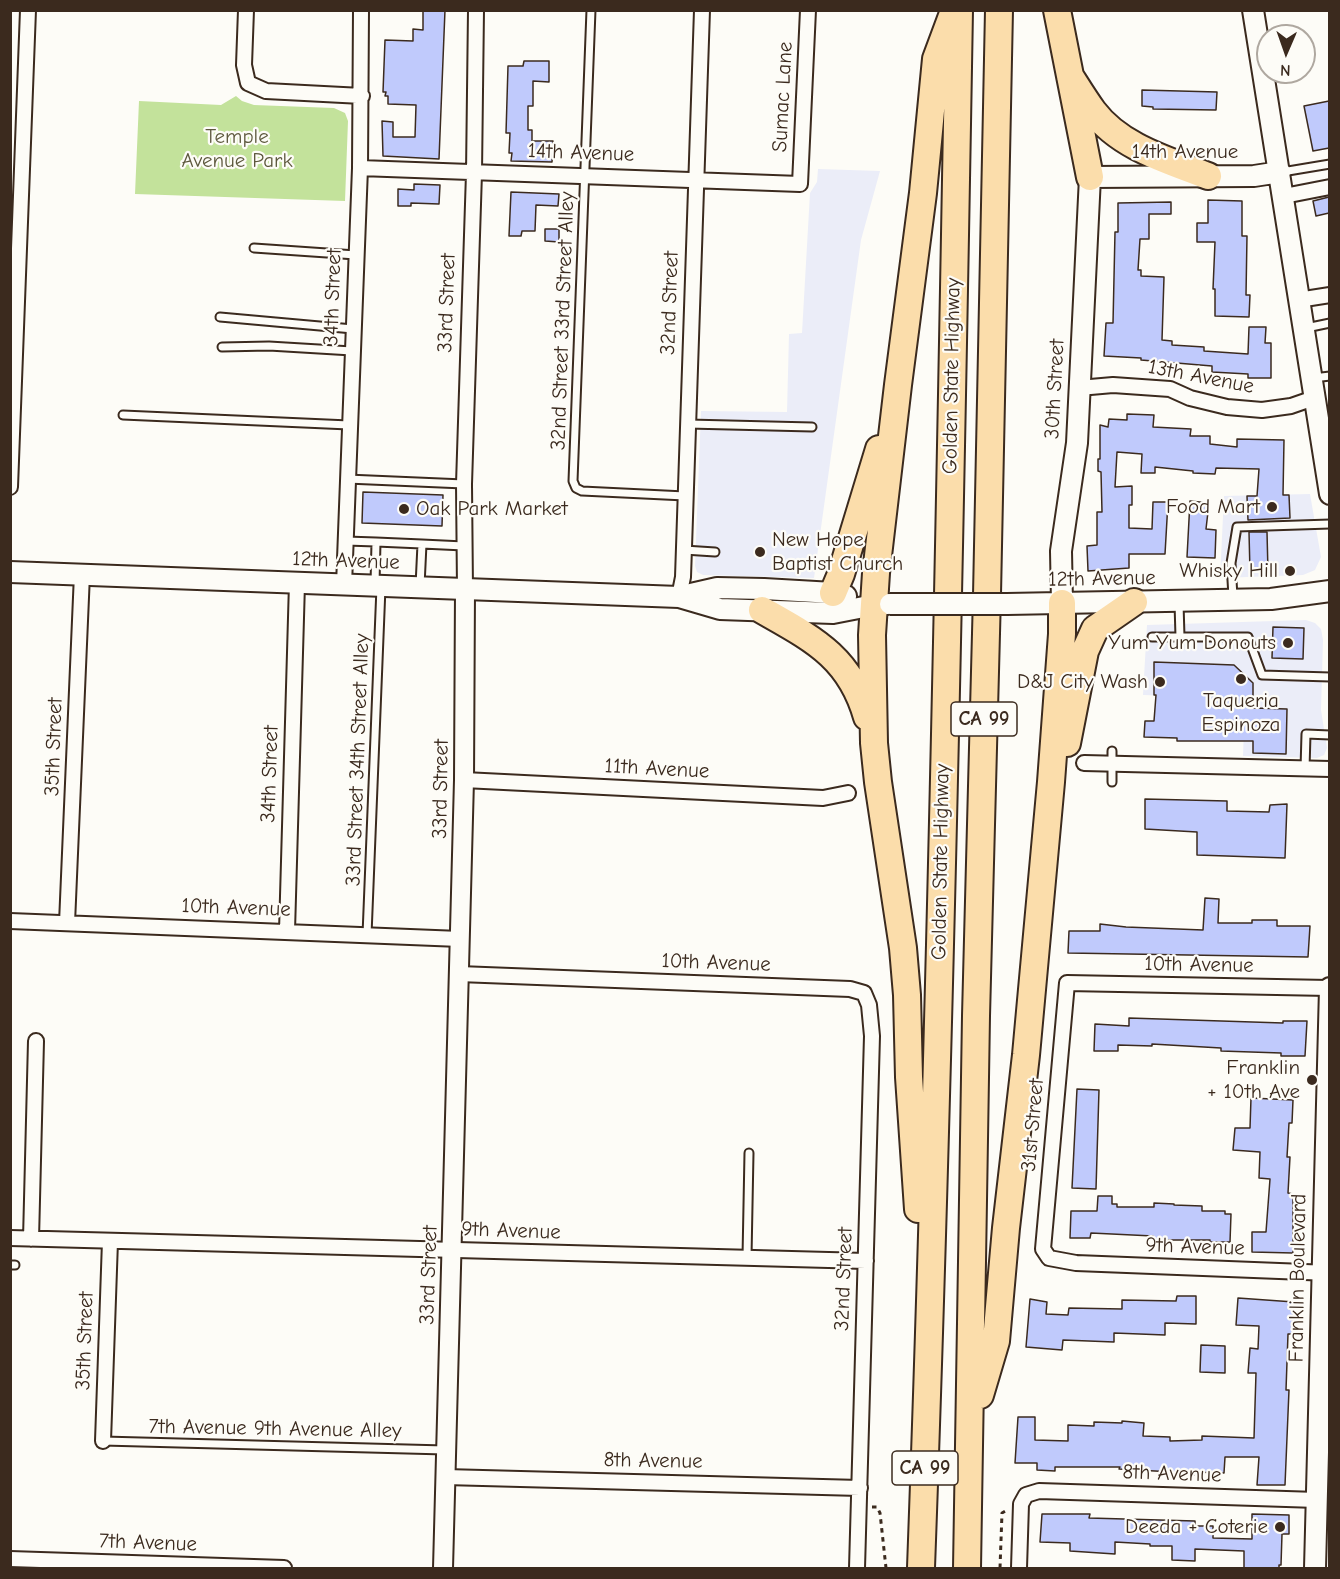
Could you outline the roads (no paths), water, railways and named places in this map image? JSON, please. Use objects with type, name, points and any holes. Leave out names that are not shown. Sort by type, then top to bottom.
[{"type":"highway","points":[[928,1368],[909,1077],[907,995],[903,948],[874,743],[872,635],[882,605],[898,385],[923,193],[936,59],[957,10]]},
{"type":"highway","name":"Golden State Highway","points":[[921,1569],[947,598],[957,10]]},
{"type":"highway","name":"Golden State Highway","points":[[967,1569],[976,1016],[999,10]]},
{"type":"highway","points":[[1057,10],[1090,177]]},
{"type":"highway","points":[[1070,76],[1094,112],[1118,135],[1143,150],[1208,176]]},
{"type":"highway","points":[[833,593],[841,574],[898,385]]},
{"type":"highway","points":[[1051,782],[1069,736],[1085,651],[1094,630],[1134,602]]},
{"type":"highway","points":[[971,1427],[996,1341],[1051,782],[1062,634],[1051,603]]},
{"type":"highway","points":[[762,610],[811,638],[842,666],[860,696],[874,743]]},
{"type":"main road","points":[[1253,10],[1284,196],[1298,300],[1319,395],[1329,494]]},
{"type":"main road","name":"14th Avenue","points":[[1090,177],[1254,176],[1280,172]]},
{"type":"main road","name":"30th Street","points":[[1051,603],[1074,462],[1090,177]]},
{"type":"main road","name":"12th Avenue","points":[[10,572],[679,597],[720,609],[833,613],[882,605],[1179,602],[1293,597],[1329,591]]},
{"type":"main road","name":"12th Avenue","points":[[679,597],[717,588],[764,589],[833,593],[882,605]]},
{"type":"main road","name":"Franklin Boulevard","points":[[1315,1569],[1326,1273],[1329,988]]},
{"type":"street","points":[[10,487],[28,10]]},
{"type":"street","points":[[246,10],[244,65],[248,83],[266,91],[362,96]]},
{"type":"street","name":"34th Street","points":[[344,585],[360,168],[361,10]]},
{"type":"street","name":"33rd Street","points":[[443,1569],[464,780],[464,484],[474,173],[476,10]]},
{"type":"street","name":"32nd Street","points":[[679,597],[683,578],[702,10]]},
{"type":"street","name":"Sumac Lane","points":[[800,184],[808,10]]},
{"type":"street","name":"14th Avenue","points":[[360,168],[800,184]]},
{"type":"street","points":[[1284,196],[1329,188]]},
{"type":"street","points":[[1298,300],[1329,295]]},
{"type":"street","name":"13th Avenue","points":[[1079,388],[1113,385],[1170,389],[1190,398],[1227,407],[1262,410],[1291,406],[1319,395]]},
{"type":"street","name":"35th Street","points":[[67,923],[82,574]]},
{"type":"street","name":"34th Street","points":[[287,931],[297,583]]},
{"type":"street","points":[[1084,763],[1112,758],[1329,769]]},
{"type":"street","name":"11th Avenue","points":[[464,780],[823,798],[848,793]]},
{"type":"street","name":"10th Avenue","points":[[10,921],[460,939]]},
{"type":"street","name":"10th Avenue","points":[[459,974],[849,989],[864,993]]},
{"type":"street","name":"10th Avenue","points":[[1067,983],[1329,988]]},
{"type":"street","name":"31st Street","points":[[1059,1260],[1049,1258],[1043,1249],[1067,983]]},
{"type":"street","name":"32nd Street","points":[[856,1569],[872,1036],[869,1005],[864,993]]},
{"type":"street","points":[[31,1239],[36,1041]]},
{"type":"street","name":"9th Avenue","points":[[10,1238],[866,1261]]},
{"type":"street","name":"35th Street","points":[[103,1442],[110,1241]]},
{"type":"street","name":"9th Avenue","points":[[1059,1260],[1076,1263],[1326,1273]]},
{"type":"street","name":"8th Avenue","points":[[445,1477],[860,1488]]},
{"type":"street","name":"8th Avenue","points":[[1019,1569],[1021,1504],[1026,1495],[1039,1491],[1317,1500]]},
{"type":"street","name":"7th Avenue","points":[[10,1559],[284,1569]]},
{"type":"lane","name":"32nd Street 33rd Street Alley","points":[[591,10],[573,480],[576,488],[582,490],[685,496]]},
{"type":"lane","points":[[1280,172],[1329,164]]},
{"type":"lane","points":[[254,248],[356,255]]},
{"type":"lane","points":[[220,317],[353,329]]},
{"type":"lane","points":[[1303,328],[1329,323]]},
{"type":"lane","points":[[222,347],[269,346],[352,351]]},
{"type":"lane","points":[[123,415],[349,424]]},
{"type":"lane","points":[[688,424],[812,427]]},
{"type":"lane","points":[[347,479],[464,484]]},
{"type":"lane","points":[[1233,600],[1231,563],[1237,527],[1329,524]]},
{"type":"lane","points":[[345,541],[464,546]]},
{"type":"lane","name":"33rd Street 34th Street Alley","points":[[367,935],[378,586],[376,542]]},
{"type":"lane","points":[[420,588],[422,544]]},
{"type":"lane","points":[[684,550],[715,552]]},
{"type":"lane","points":[[1179,602],[1180,637]]},
{"type":"lane","points":[[1152,637],[1248,637],[1262,675],[1329,677]]},
{"type":"lane","points":[[1305,769],[1305,734],[1329,735]]},
{"type":"lane","points":[[1112,758],[1112,782]]},
{"type":"lane","points":[[747,1257],[749,1153]]},
{"type":"lane","name":"7th Avenue 9th Avenue Alley","points":[[103,1442],[446,1450]]},
{"type":"place","name":"Food Mart","points":[[1272,507]]},
{"type":"place","name":"Oak Park Market","points":[[404,509]]},
{"type":"place","name":"New Hope Baptist Church","points":[[760,552]]},
{"type":"place","name":"Whisky Hill","points":[[1290,571]]},
{"type":"place","name":"Yum Yum Donouts","points":[[1288,643]]},
{"type":"place","name":"Taqueria Espinoza","points":[[1241,679]]},
{"type":"place","name":"D&J City Wash","points":[[1160,682]]},
{"type":"place","name":"Franklin + 10th Ave","points":[[1312,1080]]},
{"type":"place","name":"Deeda + Coterie","points":[[1280,1527]]},
{"type":"park label","name":"Temple Avenue Park","points":[[237,149]]}]
